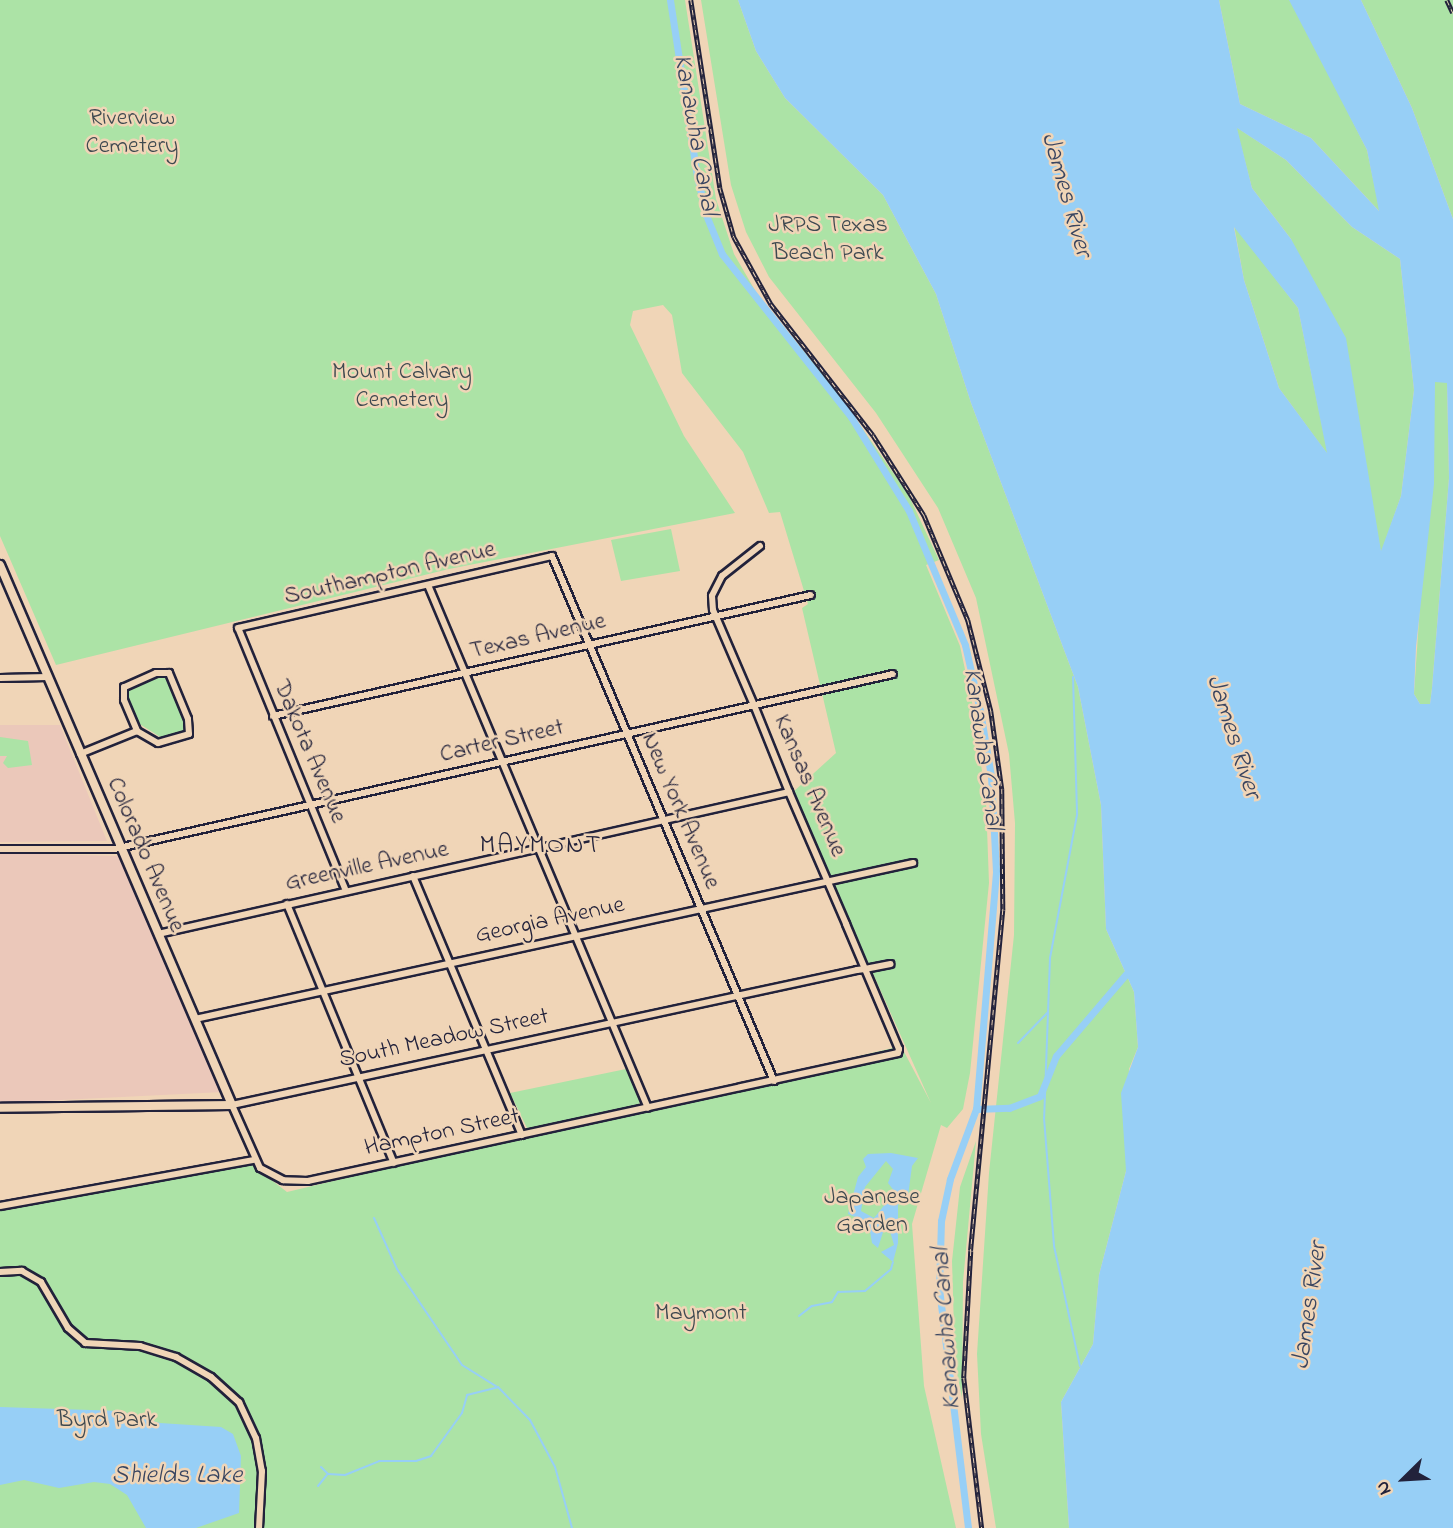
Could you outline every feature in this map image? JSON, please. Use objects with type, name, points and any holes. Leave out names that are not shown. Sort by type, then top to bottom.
[{"type":"street","name":"Kansas Avenue","points":[[760,547],[717,583],[712,596],[716,616],[898,1049],[896,1055]]},
{"type":"street","name":"Southampton Avenue","points":[[238,628],[552,556]]},
{"type":"street","name":"New York Avenue","points":[[552,556],[774,1081]]},
{"type":"street","name":"Colorado Avenue","points":[[0,565],[5,586],[48,677],[254,1160]]},
{"type":"street","points":[[428,585],[648,1108]]},
{"type":"street","name":"Texas Avenue","points":[[273,716],[811,595]]},
{"type":"street","name":"Dakota Avenue","points":[[238,628],[346,891]]},
{"type":"street","points":[[156,673],[169,673],[188,719],[189,734],[158,743],[136,731],[124,700],[124,687],[156,673]]},
{"type":"street","name":"Carter Street","points":[[0,849],[121,847],[892,674]]},
{"type":"street","points":[[0,678],[48,677]]},
{"type":"street","points":[[80,754],[136,731]]},
{"type":"street","name":"Greenville Avenue","points":[[158,934],[789,792]]},
{"type":"street","name":"Georgia Avenue","points":[[195,1019],[322,989],[913,863]]},
{"type":"street","points":[[414,876],[522,1135]]},
{"type":"street","points":[[287,904],[394,1163]]},
{"type":"street","name":"South Meadow Street","points":[[0,1108],[232,1105],[891,964]]},
{"type":"street","name":"Hampton Street","points":[[254,1160],[271,1175],[293,1182],[394,1163],[896,1055]]},
{"type":"street","points":[[0,1206],[254,1160]]},
{"type":"street","points":[[0,1272],[22,1272],[41,1282],[68,1328],[85,1343],[141,1346],[176,1357],[211,1377],[239,1402],[256,1438],[262,1471],[259,1528]]},
{"type":"shaded area","points":[[0,725],[60,725],[107,841],[0,842]]},
{"type":"shaded area","points":[[0,853],[118,856],[223,1092],[0,1103]]},
{"type":"green space","points":[[0,0],[685,0],[716,199],[734,254],[760,299],[832,385],[908,494],[939,560],[926,565],[960,646],[974,712],[986,801],[989,883],[970,1073],[963,1109],[947,1128],[941,1125],[912,1224],[924,1386],[956,1528],[0,1528],[0,1208],[247,1161],[287,1192],[901,1046],[931,1103],[792,793],[836,753],[802,608],[808,604],[780,512],[769,513],[743,452],[682,373],[672,315],[663,305],[633,311],[630,325],[684,436],[735,513],[449,569],[56,665],[0,536]]},
{"type":"green space","name":"JRPS Texas Beach Park","points":[[701,0],[738,0],[756,51],[785,98],[883,195],[936,294],[971,403],[1078,687],[1101,805],[1106,929],[1134,992],[1138,1047],[1129,1069],[1126,1171],[1099,1275],[1093,1344],[1061,1402],[1069,1528],[996,1528],[981,1434],[977,1354],[989,1173],[1014,935],[1015,823],[1009,754],[976,598],[938,508],[876,413],[769,277],[746,232],[731,185]]},
{"type":"green space","points":[[1219,0],[1289,0],[1294,5],[1367,150],[1380,212],[1311,138],[1240,104]]},
{"type":"green space","points":[[1361,0],[1453,0],[1453,219],[1412,108]]},
{"type":"green space","points":[[1236,127],[1286,160],[1352,227],[1400,259],[1414,390],[1401,496],[1381,553],[1373,511],[1291,239],[1252,188]]},
{"type":"green space","points":[[1234,225],[1298,308],[1328,455],[1279,388],[1244,280]]},
{"type":"green space","points":[[1435,382],[1447,382],[1449,478],[1430,704],[1420,704],[1414,694]]},
{"type":"green space","points":[[671,529],[680,571],[621,581],[611,540]]},
{"type":"green space","points":[[160,675],[168,680],[186,724],[182,734],[165,740],[138,723],[127,696],[130,689]]},
{"type":"green space","points":[[0,737],[28,741],[32,765],[8,768],[3,763],[7,756],[0,756]]},
{"type":"green space","points":[[626,1069],[640,1102],[638,1106],[528,1130],[510,1093]]},
{"type":"green space","points":[[976,1141],[963,1282],[962,1398],[955,1363],[952,1261],[960,1187]]},
{"type":"water","name":"James River","points":[[738,0],[1219,0],[1240,104],[1311,138],[1379,211],[1367,150],[1289,0],[1361,0],[1412,108],[1453,219],[1453,1528],[1069,1528],[1061,1402],[1093,1344],[1099,1275],[1126,1171],[1121,1093],[1138,1047],[1134,992],[1106,929],[1101,805],[1078,687],[971,403],[936,294],[883,195],[785,98],[756,51]],"holes":[[[1237,128],[1286,160],[1352,227],[1400,259],[1414,390],[1401,496],[1381,551],[1346,338],[1291,239],[1252,188]],[[1234,227],[1298,308],[1327,453],[1279,388],[1244,280]],[[1435,382],[1447,383],[1449,478],[1430,704],[1420,704],[1414,694],[1416,647],[1434,484]]]},
{"type":"water","points":[[891,1153],[918,1158],[912,1166],[908,1196],[898,1205],[898,1243],[893,1262],[881,1252],[894,1245],[889,1228],[884,1229],[878,1248],[872,1243],[869,1225],[853,1233],[851,1228],[859,1224],[858,1218],[848,1214],[858,1177],[866,1167],[863,1159],[868,1154]],"holes":[[[886,1161],[893,1169],[888,1183],[895,1192],[874,1218],[861,1211],[865,1187]]]},
{"type":"water","name":"Shields Lake","points":[[0,1407],[120,1411],[160,1423],[221,1427],[233,1434],[241,1456],[239,1513],[196,1528],[146,1528],[127,1495],[110,1484],[94,1482],[59,1488],[24,1480],[0,1485]]},
{"type":"waterway","name":"Kanawha Canal","points":[[670,0],[697,176],[706,215],[722,254],[851,417],[909,511],[965,645],[980,711],[991,776],[996,872],[976,1109],[950,1179],[941,1221],[939,1288],[968,1528]]},
{"type":"waterway","points":[[1073,677],[1077,815],[1050,958],[1044,1118],[1054,1246],[1080,1366]]},
{"type":"waterway","points":[[976,1109],[1009,1108],[1040,1096],[1056,1056],[1126,974]]},
{"type":"waterway","points":[[1018,1043],[1048,1012]]},
{"type":"waterway","points":[[374,1218],[397,1269],[462,1365],[496,1386]]},
{"type":"waterway","points":[[799,1316],[812,1306],[832,1302],[838,1292],[865,1291],[891,1269],[893,1262]]},
{"type":"waterway","points":[[321,1467],[328,1474],[345,1475],[379,1461],[416,1461],[431,1456],[462,1413],[467,1395],[498,1387],[530,1420],[555,1467],[572,1528]]},
{"type":"waterway","points":[[318,1486],[327,1475]]},
{"type":"railway","points":[[691,0],[720,188],[734,237],[771,304],[873,435],[924,515],[968,620],[991,711],[1002,789],[1003,910],[971,1251],[964,1378],[982,1528]]},
{"type":"railway","points":[[1447,0],[1453,13]]},
{"type":"district","name":"MAYMONT","points":[[541,847]]},
{"type":"park label","name":"Riverview Cemetery","points":[[132,133]]},
{"type":"park label","name":"Mount Calvary Cemetery","points":[[402,387]]},
{"type":"park label","name":"Japanese Garden","points":[[872,1212]]},
{"type":"park label","name":"Maymont","points":[[701,1314]]},
{"type":"park label","name":"Byrd Park","points":[[107,1421]]}]
